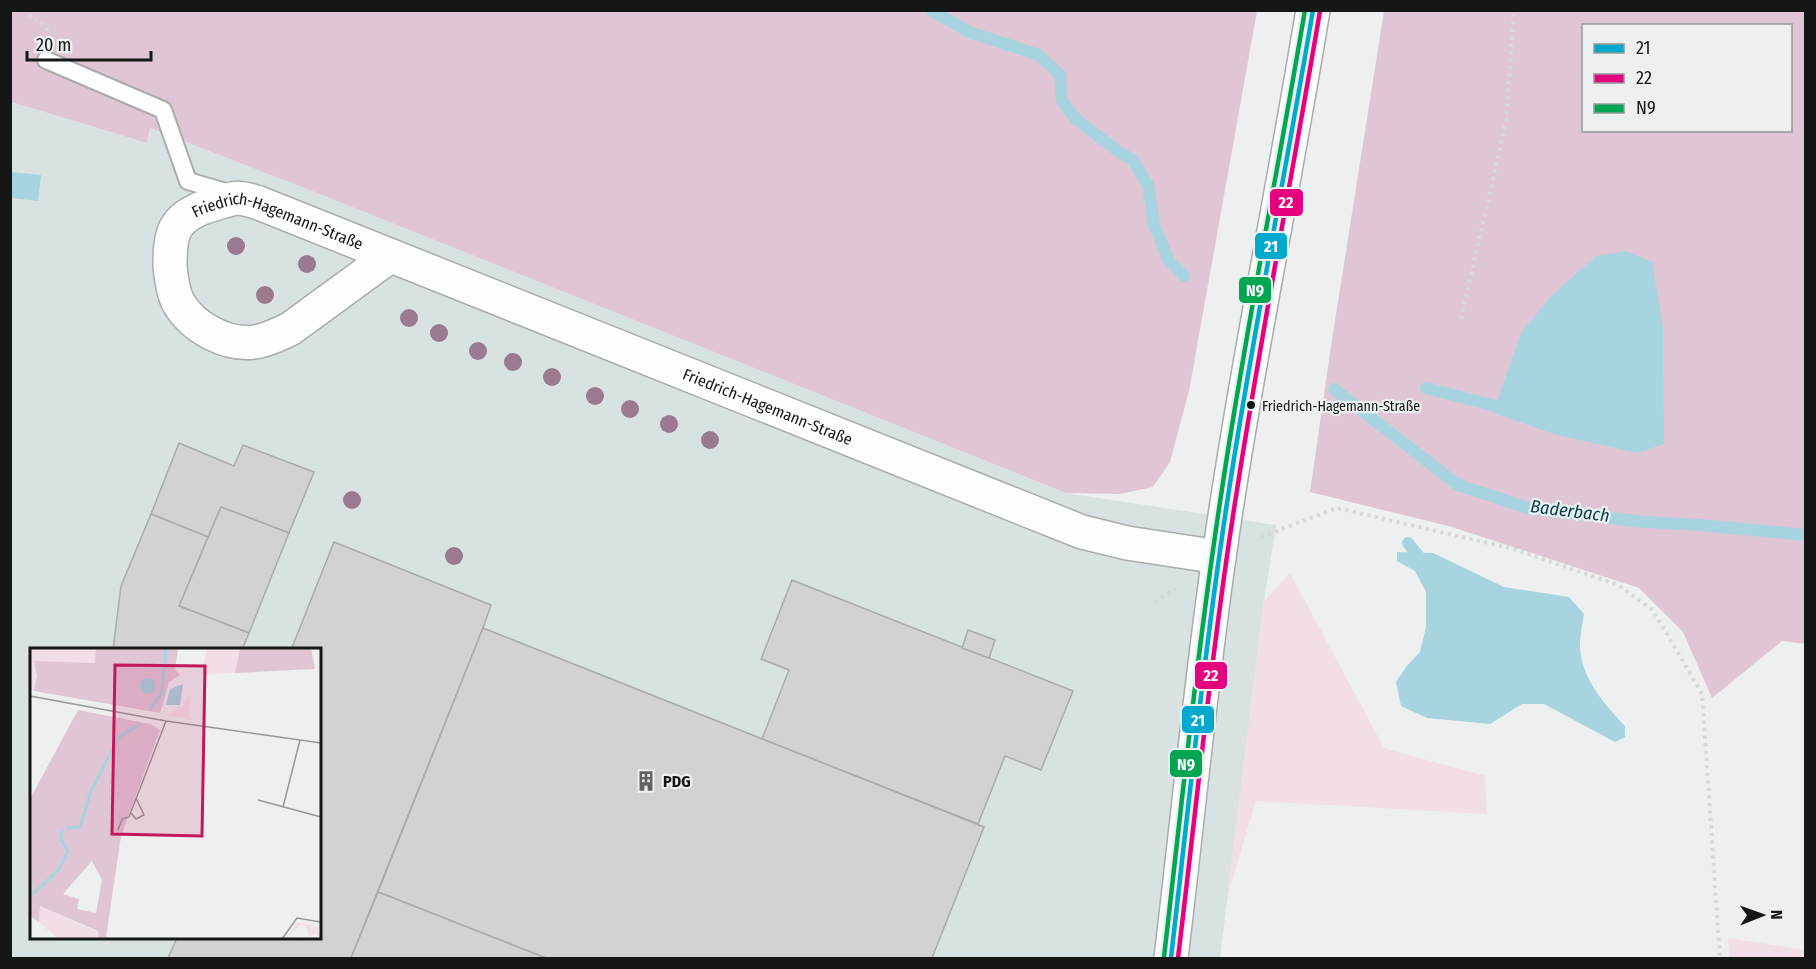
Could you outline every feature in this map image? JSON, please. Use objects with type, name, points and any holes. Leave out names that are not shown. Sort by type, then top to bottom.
[{"type":"street","points":[[1171,958],[1219,557],[1250,360],[1292,138],[1313,10]]},
{"type":"street","name":"Friedrich-Hagemann-Straße","points":[[390,256],[290,329],[255,342],[216,336],[195,323],[178,301],[171,276],[170,250],[177,226],[196,209],[240,196],[1082,532],[1127,543],[1219,557]]},
{"type":"lane","points":[[46,60],[163,110],[188,181],[240,196]]},
{"type":"path","points":[[1461,319],[1506,122],[1514,10]]},
{"type":"path","points":[[1219,557],[1272,532],[1337,508],[1514,549],[1618,585],[1653,610],[1702,694],[1720,958]]},
{"type":"shaded area","points":[[10,11],[1257,11],[1189,391],[1170,462],[1153,487],[1120,494],[1066,493],[150,128],[147,143],[11,102]]},
{"type":"shaded area","points":[[1384,11],[1805,11],[1805,644],[1782,641],[1712,698],[1683,632],[1639,588],[1452,527],[1310,492]]},
{"type":"shaded area","points":[[10,102],[147,143],[150,128],[1066,493],[1276,525],[1264,601],[1220,958],[11,958]]},
{"type":"shaded area","points":[[1290,573],[1384,748],[1485,776],[1487,814],[1256,801],[1227,897],[1264,601]]},
{"type":"shaded area","points":[[1728,938],[1805,950],[1805,958],[1729,958]]},
{"type":"water","points":[[11,172],[41,175],[38,201],[11,198]]},
{"type":"water","points":[[1626,251],[1652,262],[1663,328],[1664,444],[1637,453],[1557,435],[1493,413],[1521,333],[1550,297],[1596,256]]},
{"type":"water","points":[[1397,552],[1433,553],[1504,587],[1569,597],[1584,614],[1580,642],[1588,677],[1601,698],[1625,726],[1625,737],[1615,742],[1544,704],[1522,704],[1490,724],[1427,718],[1401,706],[1396,682],[1420,652],[1426,627],[1426,592],[1415,571],[1397,561]]},
{"type":"building","points":[[179,443],[234,466],[243,445],[314,472],[289,533],[221,507],[208,537],[151,514]]},
{"type":"building","points":[[221,507],[289,533],[249,633],[179,606]]},
{"type":"building","points":[[151,514],[208,537],[179,606],[249,633],[243,648],[113,648],[121,586]]},
{"type":"building","points":[[334,542],[491,605],[351,958],[168,958],[177,939],[321,939],[321,648],[292,648]]},
{"type":"building","points":[[792,580],[1073,691],[1041,770],[1005,756],[978,824],[762,739],[789,670],[761,659]]},
{"type":"building","name":"PDG","points":[[483,628],[984,827],[932,958],[546,958],[378,892]]},
{"type":"building","points":[[968,630],[995,640],[989,658],[962,648]]},
{"type":"building","points":[[378,892],[546,958],[351,958]]},
{"type":"waterway","name":"Baderbach","points":[[931,10],[969,32],[1039,55],[1060,75],[1062,101],[1076,119],[1119,152],[1132,159],[1148,185],[1154,225],[1169,261],[1184,276]]},
{"type":"waterway","name":"Baderbach","points":[[1426,388],[1495,406],[1509,407]]},
{"type":"waterway","name":"Baderbach","points":[[1334,389],[1458,485],[1531,509],[1645,522],[1806,535]]},
{"type":"waterway","name":"Baderbach","points":[[1408,543],[1424,563]]},
{"type":"transit line","name":"N9","points":[[1164,957],[1213,548],[1241,369],[1305,10]]},
{"type":"transit line","name":"21","points":[[1171,958],[1220,548],[1313,10]]},
{"type":"transit line","name":"22","points":[[1178,958],[1228,548],[1320,11]]},
{"type":"place","name":"Friedrich-Hagemann-Straße","points":[[1251,405]]},
{"type":"place","name":"PDG","points":[[646,781]]}]
